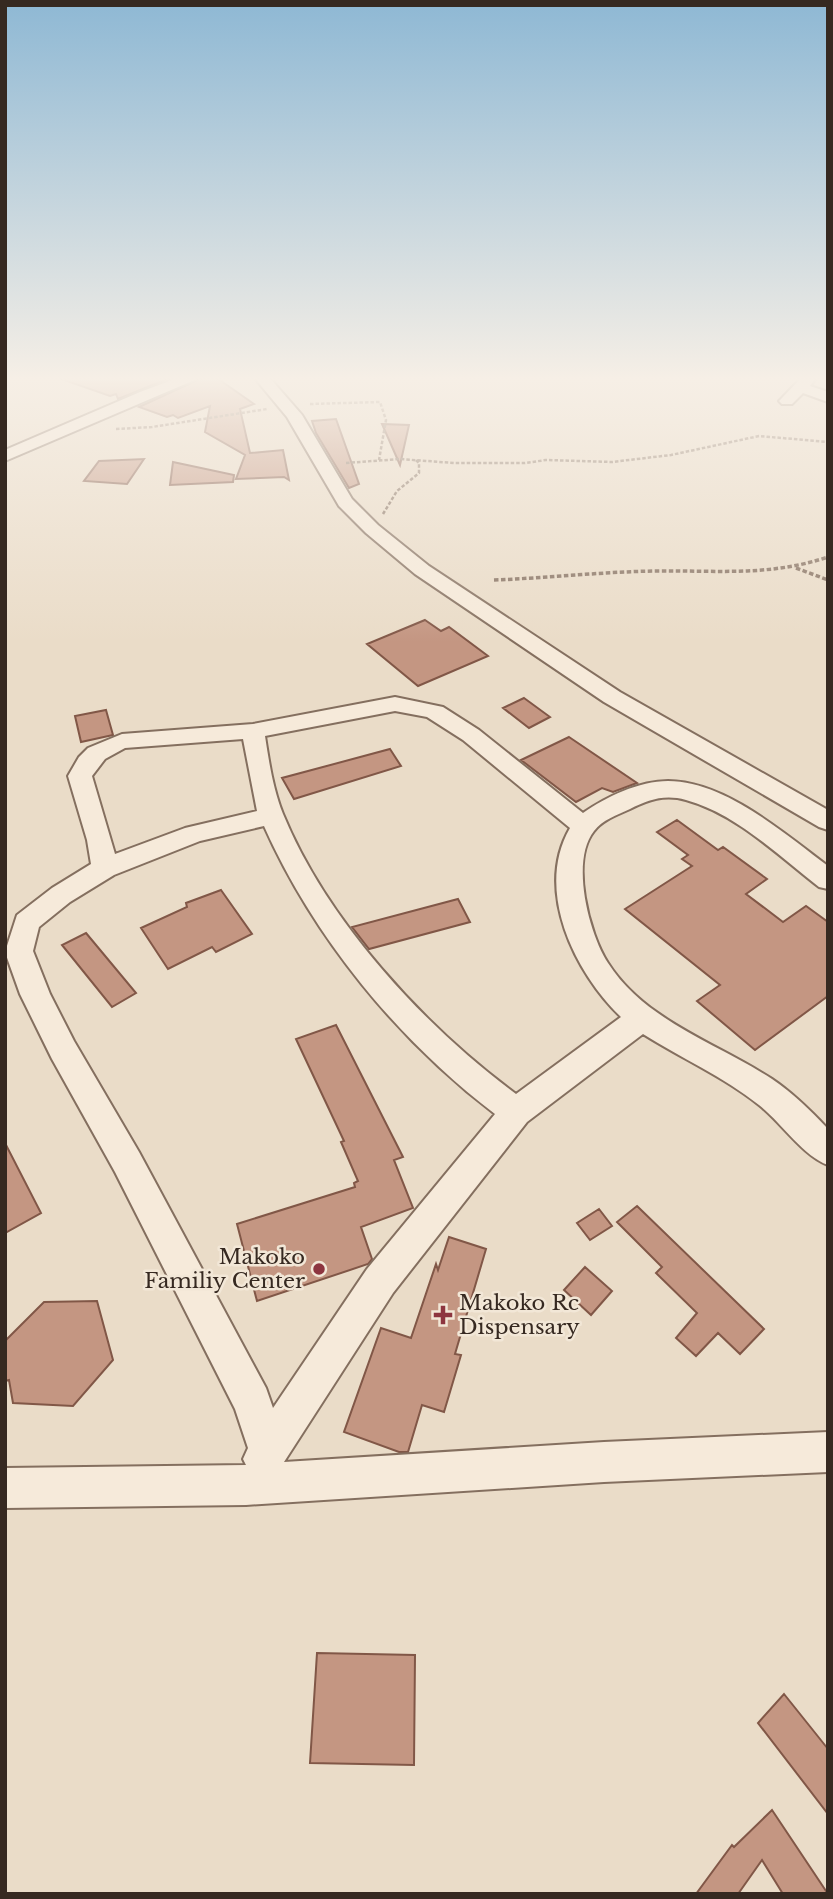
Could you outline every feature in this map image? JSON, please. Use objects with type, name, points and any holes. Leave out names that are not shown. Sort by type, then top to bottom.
[{"type":"street","points":[[324,465],[335,489],[372,529],[422,570],[612,696],[828,821]]},
{"type":"street","points":[[105,868],[100,840],[80,776],[86,761],[104,748],[122,741],[253,731],[396,704],[435,712],[471,736],[583,826]]},
{"type":"street","points":[[253,731],[259,779],[272,816],[315,898],[370,972],[450,1060],[488,1093],[516,1112]]},
{"type":"street","points":[[828,880],[737,815],[705,796],[672,788],[644,792],[608,809],[583,826],[572,849],[570,885],[575,919],[598,974],[641,1019],[764,1090],[828,1151]]},
{"type":"street","points":[[268,1450],[252,1402],[127,1162],[57,1038],[35,994],[19,951],[27,922],[61,895],[105,868],[194,834],[272,816]]},
{"type":"street","points":[[246,1485],[337,1343],[380,1282],[516,1112],[641,1019]]},
{"type":"street","points":[[5,1488],[246,1485],[604,1462],[828,1452]]},
{"type":"path","points":[[372,529],[397,491],[419,473],[419,465]]},
{"type":"path","points":[[494,580],[655,570],[747,575],[795,568],[828,556]]},
{"type":"path","points":[[795,568],[828,580]]},
{"type":"building","points":[[96,465],[140,465],[127,484],[84,481]]},
{"type":"building","points":[[173,465],[185,465],[234,475],[233,482],[170,485]]},
{"type":"building","points":[[241,465],[286,465],[289,480],[284,477],[236,479]]},
{"type":"building","points":[[335,465],[352,465],[359,484],[349,488]]},
{"type":"building","points":[[425,620],[441,631],[449,627],[488,656],[418,686],[367,644]]},
{"type":"building","points":[[524,698],[550,717],[529,728],[503,708]]},
{"type":"building","points":[[106,710],[113,735],[81,742],[75,716]]},
{"type":"building","points":[[569,737],[637,783],[613,792],[602,788],[576,802],[521,760]]},
{"type":"building","points":[[390,749],[401,766],[294,799],[282,778]]},
{"type":"building","points":[[677,820],[718,850],[723,847],[767,879],[746,894],[783,922],[806,906],[828,922],[828,996],[755,1050],[697,1001],[720,985],[625,909],[692,866],[682,859],[688,855],[657,832]]},
{"type":"building","points":[[221,890],[252,934],[216,952],[212,947],[168,969],[141,928],[187,907],[186,903]]},
{"type":"building","points":[[458,899],[470,922],[369,949],[352,927]]},
{"type":"building","points":[[86,933],[136,993],[112,1007],[62,945]]},
{"type":"building","points":[[336,1025],[403,1157],[394,1160],[413,1208],[361,1227],[372,1259],[368,1264],[257,1301],[237,1224],[355,1187],[354,1183],[358,1181],[341,1142],[344,1141],[296,1039]]},
{"type":"building","points":[[5,1143],[41,1213],[5,1233]]},
{"type":"building","points":[[637,1206],[764,1329],[740,1354],[718,1333],[696,1356],[676,1338],[697,1313],[656,1273],[662,1267],[617,1222]]},
{"type":"building","points":[[599,1209],[612,1226],[590,1240],[577,1223]]},
{"type":"building","points":[[449,1237],[486,1249],[455,1354],[461,1355],[444,1412],[422,1405],[408,1452],[399,1452],[344,1432],[381,1328],[411,1338],[436,1264],[438,1270]]},
{"type":"building","points":[[585,1267],[612,1291],[591,1315],[564,1290]]},
{"type":"building","points":[[97,1301],[113,1360],[73,1406],[13,1403],[9,1380],[5,1381],[5,1341],[44,1302]]},
{"type":"building","points":[[317,1653],[415,1655],[414,1765],[310,1763]]},
{"type":"building","points":[[784,1694],[828,1749],[828,1814],[758,1723]]},
{"type":"building","points":[[772,1810],[828,1894],[783,1894],[762,1860],[738,1894],[696,1894],[732,1845],[734,1847]]},
{"type":"place","name":"Makoko Familiy Center","points":[[319,1269]]},
{"type":"place","name":"Makoko Rc Dispensary","points":[[443,1315]]}]
